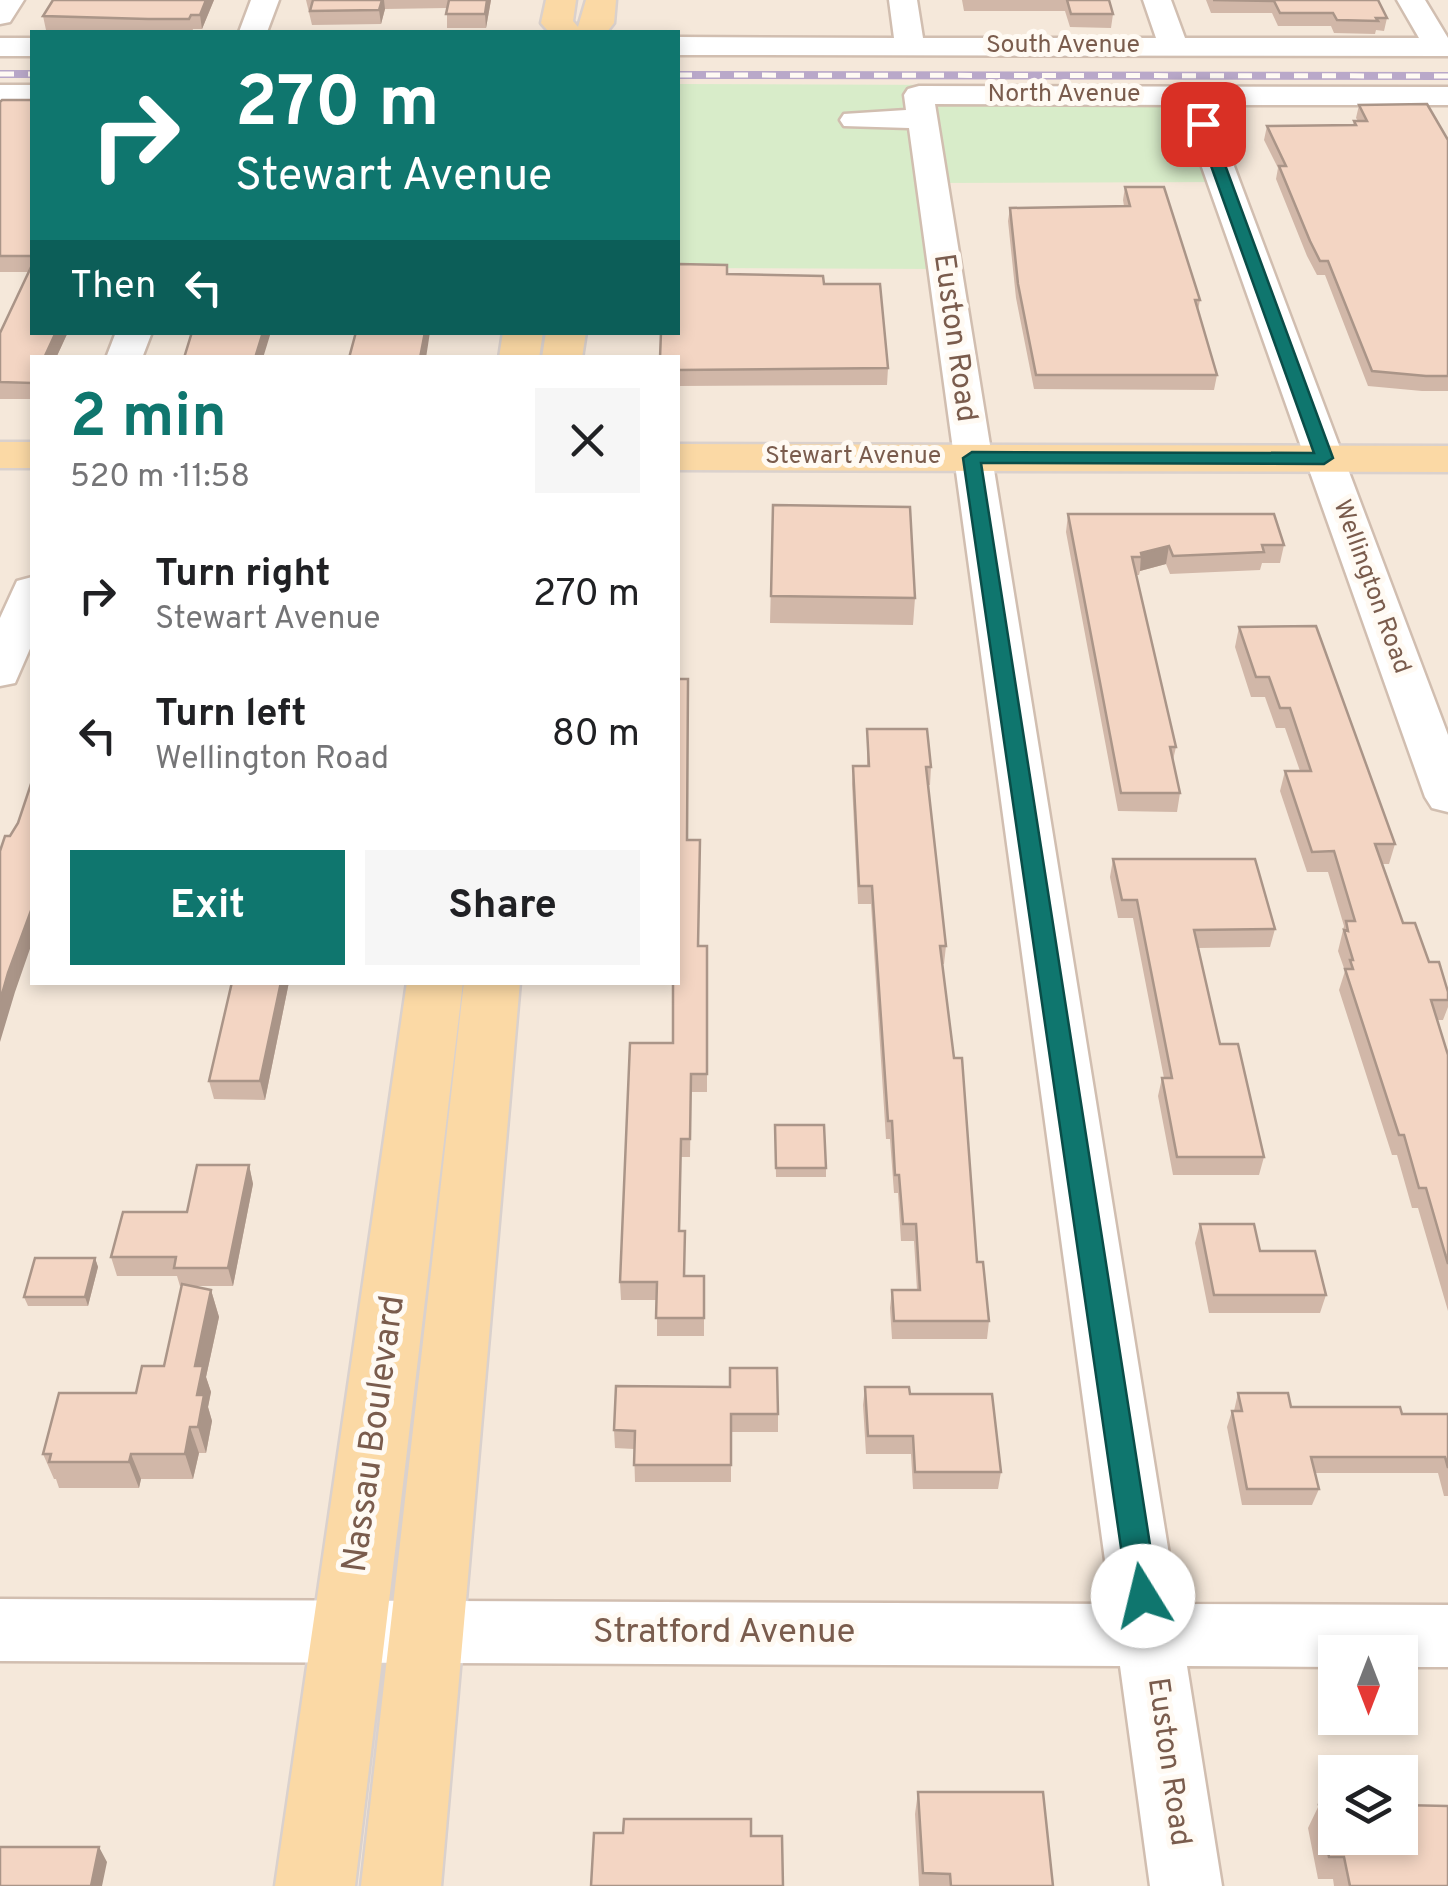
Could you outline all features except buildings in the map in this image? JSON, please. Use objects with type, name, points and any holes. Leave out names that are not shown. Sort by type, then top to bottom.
[{"type":"main road","points":[[561,0],[557,23],[564,30]]},
{"type":"main road","points":[[593,30],[598,23],[601,0]]},
{"type":"main road","points":[[0,455],[30,455]]},
{"type":"main road","name":"Stewart Avenue","points":[[680,457],[1448,459]]},
{"type":"main road","name":"Nassau Boulevard","points":[[315,1886],[435,985]]},
{"type":"main road","points":[[401,1886],[492,985]]},
{"type":"street","points":[[0,16],[10,0]]},
{"type":"street","points":[[253,30],[265,0]]},
{"type":"street","points":[[1157,0],[1174,47]]},
{"type":"street","points":[[1411,0],[1443,47]]},
{"type":"street","name":"South Avenue","points":[[680,46],[907,23],[1174,47],[1443,47]]},
{"type":"street","points":[[0,47],[30,47]]},
{"type":"street","points":[[0,94],[30,94]]},
{"type":"street","name":"North Avenue","points":[[855,120],[921,107],[1192,96],[1448,96]]},
{"type":"street","name":"Wellington Road","points":[[1192,96],[1448,797]]},
{"type":"street","name":"Euston Road","points":[[921,107],[1186,1886]]},
{"type":"street","points":[[0,673],[30,595]]},
{"type":"street","name":"Stratford Avenue","points":[[0,1630],[1448,1636]]},
{"type":"shaded area","points":[[0,0],[1448,0],[1448,1886],[0,1886]]},
{"type":"green space","points":[[680,84],[1186,86],[1220,182],[928,183],[940,269],[680,268]]},
{"type":"railway","points":[[0,74],[30,74]]},
{"type":"railway","points":[[680,75],[1448,76]]},
{"type":"route","points":[[1143,1596],[972,458],[1324,458],[1203,124]]}]
